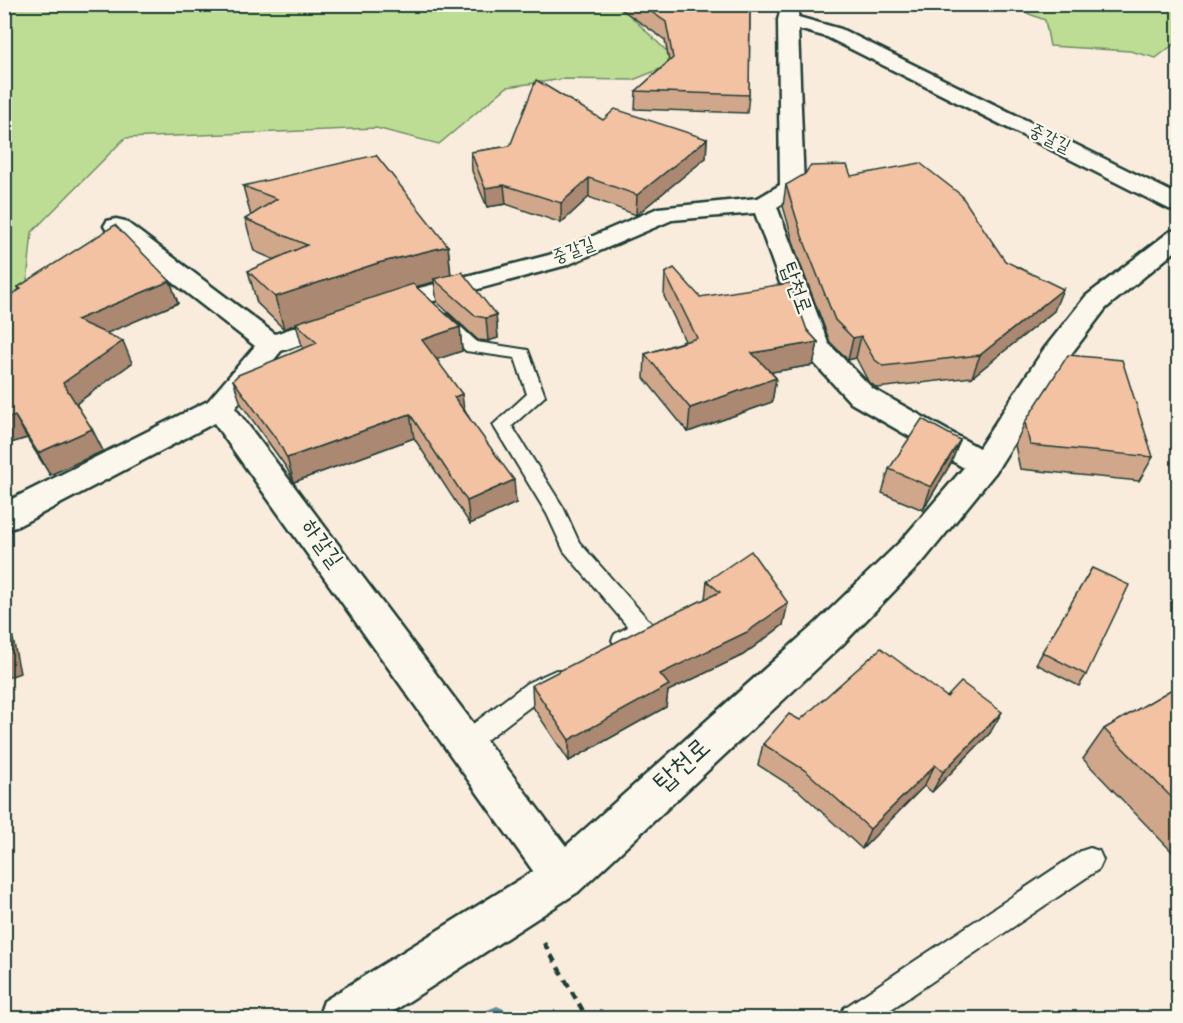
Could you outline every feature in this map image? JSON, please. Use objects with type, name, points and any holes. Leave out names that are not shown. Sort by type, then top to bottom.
[{"type":"street","name":"중갈길","points":[[271,345],[418,297],[558,260],[667,213],[764,205],[792,188],[789,12],[1179,204]]},
{"type":"street","name":"탑천로","points":[[764,205],[815,347],[862,396],[984,465]]},
{"type":"street","points":[[4,518],[219,408],[271,345],[116,226]]},
{"type":"street","name":"탑천로","points":[[341,1018],[563,877],[829,634],[913,550],[984,465],[1054,356],[1096,302],[1179,237]]},
{"type":"street","name":"하갈길","points":[[219,408],[563,877]]},
{"type":"lane","points":[[418,297],[472,348],[522,354],[536,396],[502,425],[556,512],[571,546],[643,629],[604,651]]},
{"type":"lane","points":[[465,743],[535,690],[574,668]]},
{"type":"lane","points":[[854,1018],[1090,860]]},
{"type":"path","points":[[521,903],[587,1018]]},
{"type":"green space","points":[[5,5],[619,5],[678,62],[633,80],[563,79],[507,87],[439,144],[376,128],[125,138],[32,232],[26,292],[5,301]]},
{"type":"green space","points":[[1006,5],[1178,5],[1178,41],[1156,58],[1130,51],[1050,46],[1045,20]]},
{"type":"building","points":[[640,4],[750,4],[749,95],[636,91],[673,58],[666,22]]},
{"type":"building","points":[[536,80],[603,120],[615,109],[707,139],[637,195],[589,178],[561,203],[504,185],[485,188],[471,152],[510,146]]},
{"type":"building","points":[[376,155],[448,246],[378,263],[275,297],[248,271],[307,245],[245,219],[277,199],[243,186]]},
{"type":"building","points":[[920,163],[961,195],[1005,261],[1063,289],[980,355],[883,366],[874,359],[861,336],[853,338],[835,320],[802,236],[786,185],[805,174],[810,166],[847,165],[851,176]]},
{"type":"building","points":[[115,225],[170,281],[76,320],[123,341],[63,383],[92,429],[38,453],[15,416],[4,419],[4,299],[21,289],[18,287]]},
{"type":"building","points":[[674,268],[700,297],[790,283],[807,330],[818,342],[752,353],[776,378],[690,408],[645,354],[697,338],[665,273]]},
{"type":"building","points":[[462,272],[496,315],[486,318],[476,316],[434,279]]},
{"type":"building","points":[[413,284],[460,327],[422,340],[462,394],[454,397],[514,480],[467,501],[410,414],[287,458],[279,443],[233,380],[238,375],[317,343],[296,323]]},
{"type":"building","points":[[1068,355],[1122,360],[1153,457],[1030,445],[1025,422]]},
{"type":"building","points":[[922,419],[960,440],[931,487],[889,469]]},
{"type":"building","points":[[751,551],[788,603],[747,632],[660,674],[669,685],[569,740],[532,685],[653,623],[720,592],[707,581]]},
{"type":"building","points":[[1092,568],[1129,585],[1086,675],[1042,652]]},
{"type":"building","points":[[881,648],[947,697],[961,682],[1002,712],[943,772],[935,765],[870,829],[806,771],[763,744],[789,714],[800,720]]},
{"type":"building","points":[[1179,685],[1179,805],[1104,729]]},
{"type":"waterway","points":[[492,1018],[497,1016]]}]
